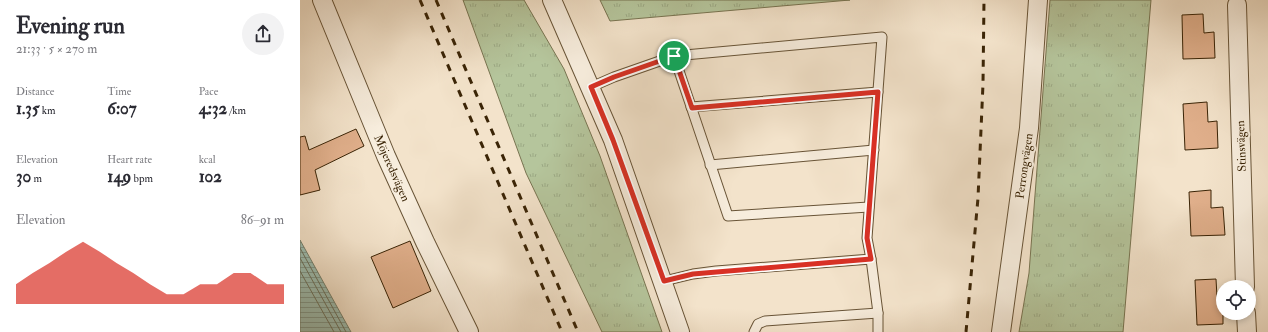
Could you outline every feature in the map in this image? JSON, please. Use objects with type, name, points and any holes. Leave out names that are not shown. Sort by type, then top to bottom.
[{"type":"street","name":"Möjeredsvägen","points":[[322,0],[386,156],[425,242],[469,332]]},
{"type":"street","points":[[552,0],[613,140],[664,281],[680,332]]},
{"type":"street","name":"Perrongvägen","points":[[1001,332],[1029,128],[1038,0]]},
{"type":"street","name":"Stinsvägen","points":[[1237,5],[1246,280]]},
{"type":"street","points":[[1246,320],[1247,332]]},
{"type":"lane","points":[[591,87],[614,77],[674,56],[882,37],[867,238],[878,313],[878,332]]},
{"type":"lane","points":[[674,56],[728,216],[869,207]]},
{"type":"lane","points":[[692,108],[878,92]]},
{"type":"lane","points":[[710,165],[874,150]]},
{"type":"lane","points":[[664,281],[701,273],[871,259]]},
{"type":"lane","points":[[754,332],[758,324],[765,321],[878,313]]},
{"type":"green space","points":[[463,0],[524,0],[564,69],[600,156],[662,332],[602,332],[526,173]]},
{"type":"green space","points":[[600,0],[850,0],[610,21]]},
{"type":"green space","points":[[1050,0],[1151,0],[1123,332],[1019,332],[1029,273]]},
{"type":"water","points":[[300,240],[351,332],[300,332]]},
{"type":"building","points":[[1203,14],[1204,33],[1214,32],[1215,58],[1183,59],[1182,15]]},
{"type":"building","points":[[1207,102],[1208,122],[1217,121],[1218,148],[1185,150],[1183,104]]},
{"type":"building","points":[[356,129],[364,146],[315,170],[320,190],[300,195],[300,137],[305,136],[309,150]]},
{"type":"building","points":[[1211,190],[1211,208],[1223,207],[1225,235],[1191,236],[1189,192]]},
{"type":"building","points":[[410,241],[431,291],[393,308],[371,257]]},
{"type":"building","points":[[1216,279],[1216,320],[1223,320],[1223,324],[1197,325],[1195,280]]},
{"type":"railway","points":[[420,0],[562,332]]},
{"type":"railway","points":[[436,0],[578,332]]},
{"type":"railway","points":[[966,332],[978,198],[983,84],[984,0]]},
{"type":"route","points":[[674,56],[692,108],[878,92],[867,238],[871,259],[716,271],[693,274],[664,281],[613,140],[591,87],[614,77],[674,56]]}]
